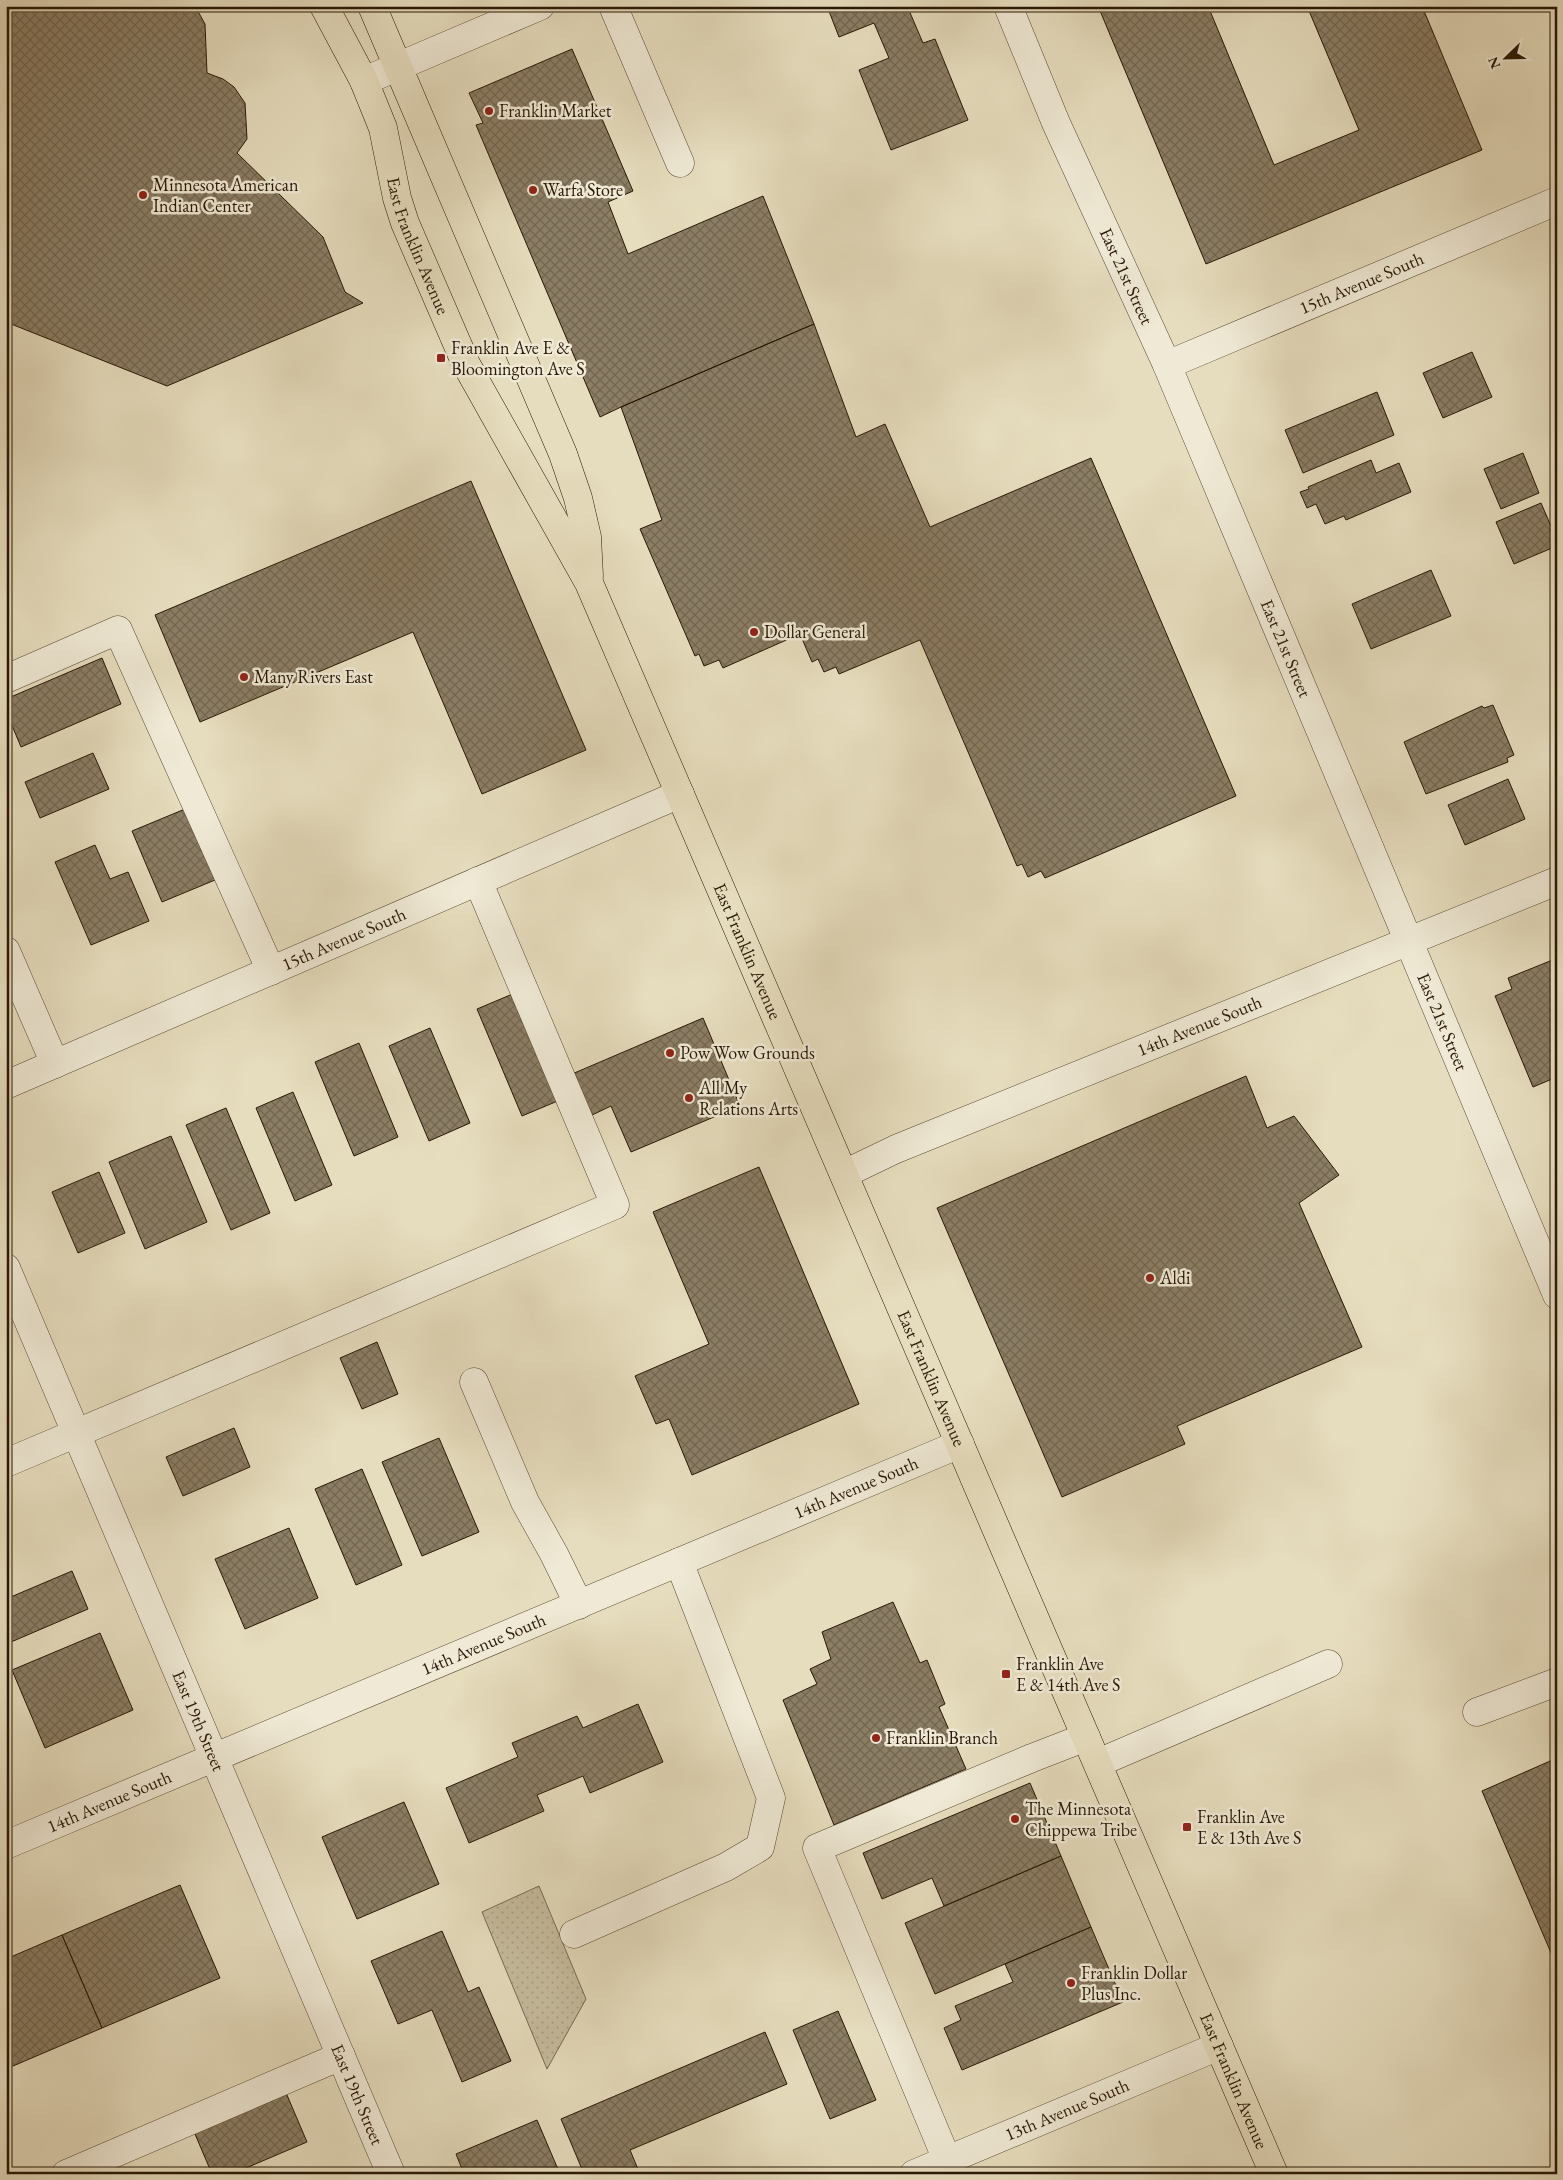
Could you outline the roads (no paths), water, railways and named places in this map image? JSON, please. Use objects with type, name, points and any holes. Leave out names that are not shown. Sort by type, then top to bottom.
[{"type":"main road","name":"East Franklin Avenue","points":[[324,6],[364,81],[383,128],[397,198],[405,223],[466,364],[589,582],[1274,2174]]},
{"type":"main road","name":"East Franklin Avenue","points":[[372,6],[563,454],[578,498],[587,537],[589,582]]},
{"type":"street","points":[[364,81],[540,6]]},
{"type":"street","points":[[613,6],[680,163]]},
{"type":"street","name":"East 21st Street","points":[[1008,6],[1056,123],[1167,365],[1557,1295]]},
{"type":"street","name":"15th Avenue South","points":[[1167,365],[1557,201]]},
{"type":"street","points":[[6,679],[118,630],[272,971]]},
{"type":"street","name":"15th Avenue South","points":[[6,1085],[680,794]]},
{"type":"street","points":[[6,1463],[615,1205],[478,881]]},
{"type":"street","name":"14th Avenue South","points":[[844,1174],[896,1149],[1557,881]]},
{"type":"street","points":[[6,951],[55,1064]]},
{"type":"street","name":"East 19th Street","points":[[6,1268],[391,2174]]},
{"type":"street","points":[[474,1382],[525,1502],[554,1554],[578,1604]]},
{"type":"street","name":"14th Avenue South","points":[[6,1845],[960,1444]]},
{"type":"street","points":[[574,1934],[726,1867],[760,1847],[771,1798],[679,1562]]},
{"type":"street","points":[[1098,1763],[1328,1664]]},
{"type":"street","points":[[1477,1712],[1557,1682]]},
{"type":"street","points":[[947,2160],[817,1848],[1086,1737]]},
{"type":"street","name":"13th Avenue South","points":[[914,2174],[1219,2046]]},
{"type":"street","points":[[66,2174],[341,2056]]},
{"type":"place","name":"Franklin Market","points":[[489,111]]},
{"type":"place","name":"Warfa Store","points":[[533,190]]},
{"type":"place","name":"Minnesota American Indian Center","points":[[143,195]]},
{"type":"place","name":"Franklin Ave E & Bloomington Ave S","points":[[441,358]]},
{"type":"place","name":"Dollar General","points":[[754,632]]},
{"type":"place","name":"Many Rivers East","points":[[244,677]]},
{"type":"place","name":"Pow Wow Grounds","points":[[670,1053]]},
{"type":"place","name":"All My Relations Arts","points":[[689,1098]]},
{"type":"place","name":"Aldi","points":[[1150,1278]]},
{"type":"place","name":"Franklin Ave E & 14th Ave S","points":[[1006,1674]]},
{"type":"place","name":"Franklin Branch","points":[[876,1738]]},
{"type":"place","name":"The Minnesota Chippewa Tribe","points":[[1015,1819]]},
{"type":"place","name":"Franklin Ave E & 13th Ave S","points":[[1187,1827]]},
{"type":"place","name":"Franklin Dollar Plus Inc.","points":[[1071,1983]]}]
